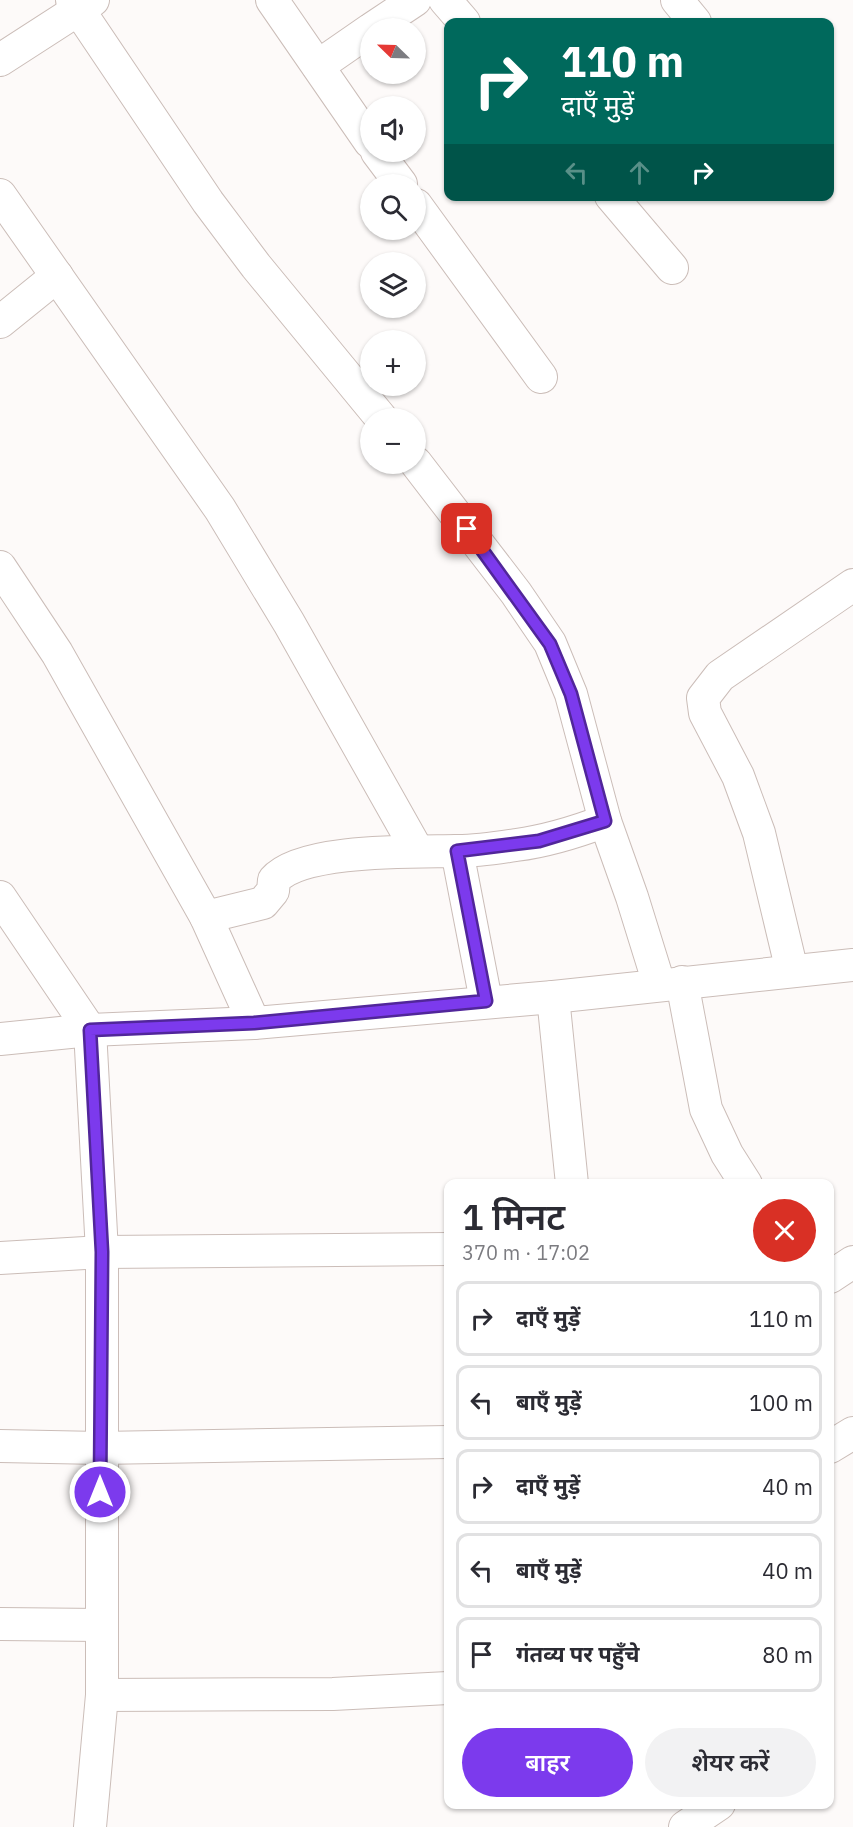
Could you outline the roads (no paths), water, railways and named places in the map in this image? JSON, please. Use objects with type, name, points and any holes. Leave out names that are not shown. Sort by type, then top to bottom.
[{"type":"street","points":[[272,0],[360,127]]},
{"type":"street","points":[[388,18],[415,0]]},
{"type":"street","points":[[445,0],[461,18]]},
{"type":"street","points":[[677,0],[692,18]]},
{"type":"street","points":[[0,60],[81,3],[215,211],[373,408]]},
{"type":"street","points":[[318,66],[360,37]]},
{"type":"street","points":[[0,195],[220,509],[289,623],[417,850]]},
{"type":"street","points":[[615,201],[672,268]]},
{"type":"street","points":[[426,219],[541,377]]},
{"type":"street","points":[[0,322],[57,276]]},
{"type":"street","points":[[424,474],[516,593],[550,644],[571,694],[605,821],[632,897],[670,983],[706,1109],[727,1154],[743,1179]]},
{"type":"street","points":[[0,567],[57,653],[206,917],[254,1023]]},
{"type":"street","points":[[792,971],[759,832],[738,776],[705,713],[703,698],[720,676],[853,585]]},
{"type":"street","points":[[206,917],[263,903],[273,891],[274,880],[286,869],[337,857],[417,850],[457,851],[539,841],[605,821]]},
{"type":"street","points":[[457,851],[486,1001]]},
{"type":"street","points":[[0,897],[90,1030],[102,1252],[100,1448],[102,1695],[90,1827]]},
{"type":"street","points":[[0,1039],[90,1030],[254,1023],[486,1001],[553,998],[792,971],[849,970]]},
{"type":"street","points":[[553,998],[571,1179]]},
{"type":"street","points":[[0,1257],[102,1252],[444,1250]]},
{"type":"street","points":[[834,1274],[853,1262]]},
{"type":"street","points":[[834,1445],[853,1433]]},
{"type":"street","points":[[0,1446],[100,1448],[444,1442]]},
{"type":"street","points":[[0,1624],[101,1625]]},
{"type":"street","points":[[102,1695],[333,1694],[444,1688]]},
{"type":"street","points":[[685,1827],[712,1809]]}]
